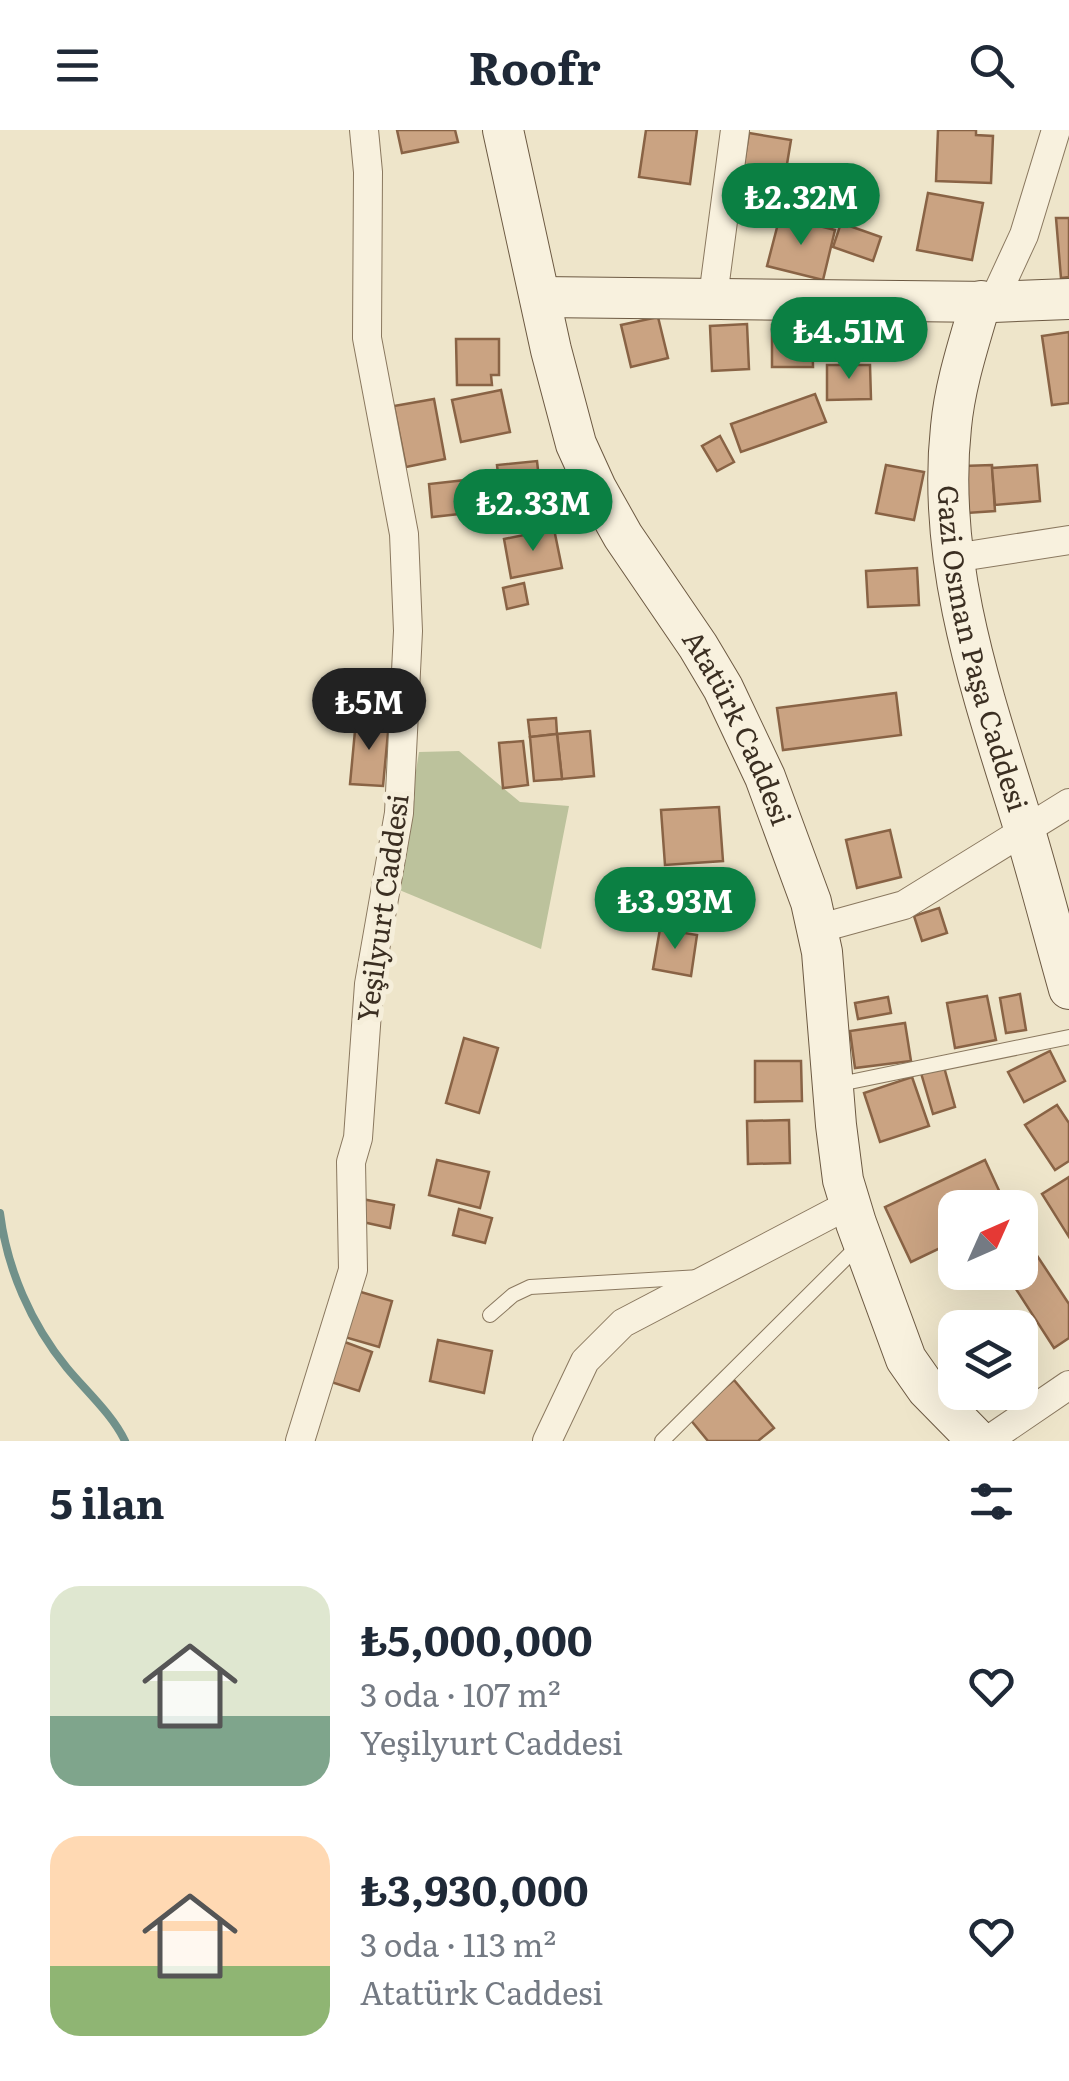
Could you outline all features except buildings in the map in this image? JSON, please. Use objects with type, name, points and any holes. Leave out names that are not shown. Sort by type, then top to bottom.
[{"type":"street","name":"Yeşilyurt Caddesi","points":[[300,1441],[353,1270],[351,1162],[358,1138],[369,984],[400,813],[406,719],[407,562],[367,338],[368,172],[364,130]]},
{"type":"street","name":"Atatürk Caddesi","points":[[503,130],[576,444],[623,536],[698,646],[743,728],[805,884],[817,930],[844,1180],[906,1359],[927,1389],[978,1441]]},
{"type":"street","points":[[713,297],[734,130]]},
{"type":"street","points":[[987,302],[1024,235],[1056,130]]},
{"type":"street","points":[[540,297],[987,302],[1069,299]]},
{"type":"street","name":"Gazi Osman Paşa Caddesi","points":[[987,302],[954,398],[948,469],[954,558],[978,680],[1069,989]]},
{"type":"street","points":[[954,558],[1069,540]]},
{"type":"street","points":[[817,930],[904,905],[1069,803]]},
{"type":"street","points":[[546,1441],[575,1378],[609,1335],[653,1306],[711,1278],[857,1223]]},
{"type":"street","points":[[987,1441],[1069,1385]]},
{"type":"lane","points":[[832,1086],[1069,1038]]},
{"type":"lane","points":[[662,1441],[857,1223]]},
{"type":"lane","points":[[490,1314],[530,1287],[680,1276],[711,1278]]},
{"type":"green space","points":[[459,751],[520,802],[569,806],[541,949],[397,889],[419,752]]},
{"type":"waterway","points":[[0,1213],[8,1255],[32,1314],[54,1351],[106,1412],[125,1441]]}]
